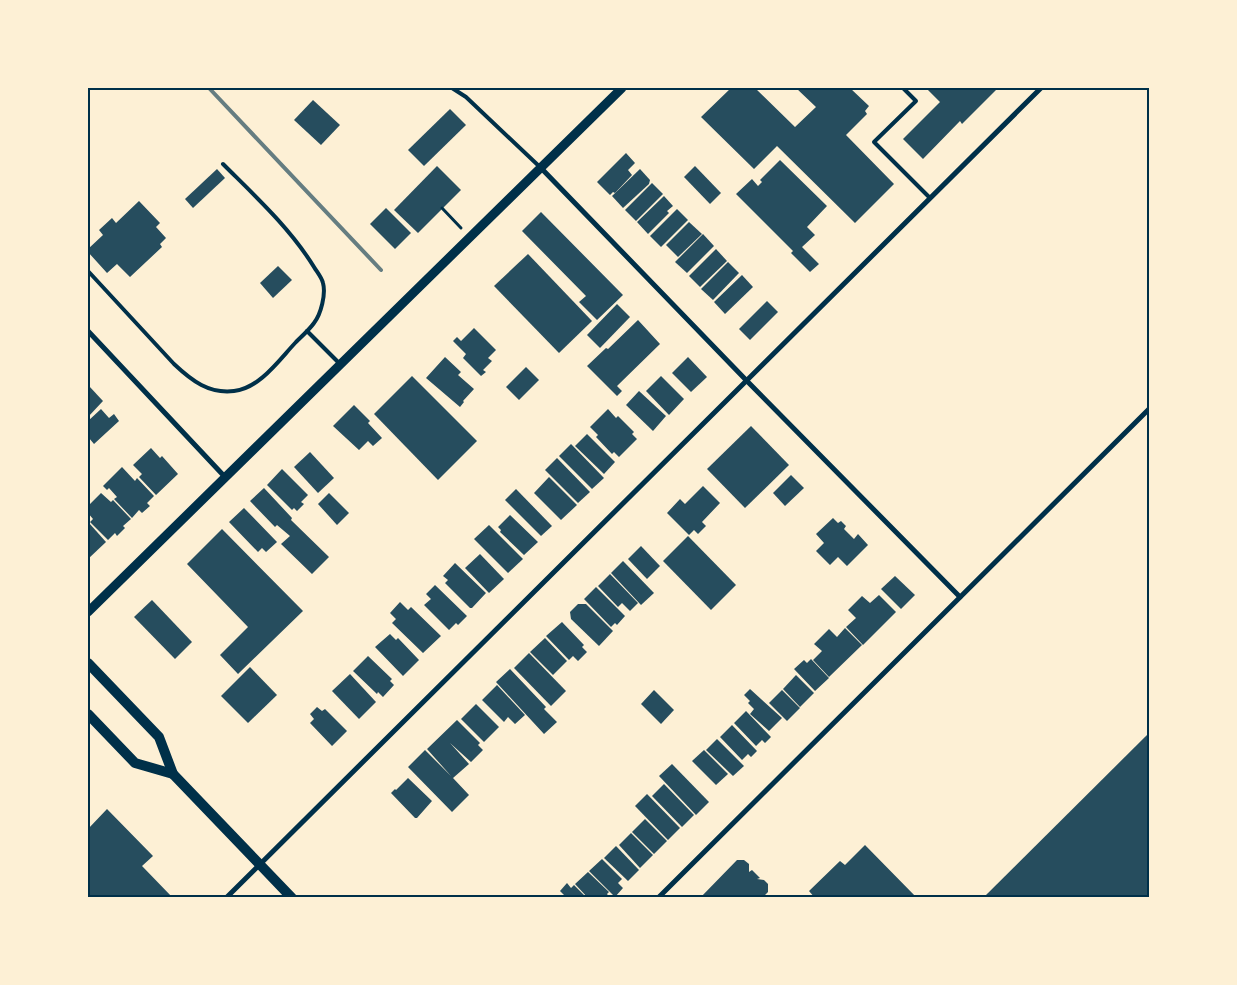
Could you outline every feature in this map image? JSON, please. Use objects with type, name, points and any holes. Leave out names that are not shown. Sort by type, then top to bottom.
[{"type":"main road","points":[[88,663],[159,737],[173,774],[292,898]]},
{"type":"main road","points":[[88,714],[135,763],[173,774]]},
{"type":"street","points":[[88,612],[622,88]]},
{"type":"street","points":[[226,898],[1041,88]]},
{"type":"street","points":[[541,168],[960,597]]},
{"type":"street","points":[[88,331],[225,477]]},
{"type":"street","points":[[658,898],[1150,408]]},
{"type":"lane","points":[[452,88],[466,97],[541,168]]},
{"type":"lane","points":[[903,88],[916,101],[874,142],[930,198]]},
{"type":"lane","points":[[88,270],[189,378],[204,388],[221,392],[237,391],[251,386],[266,374],[316,322],[324,300],[323,283],[308,258],[290,234],[268,208],[223,164]]},
{"type":"lane","points":[[307,331],[340,364]]},
{"type":"path","points":[[442,208],[470,237]]},
{"type":"building","points":[[731,88],[755,88],[795,127],[816,107],[796,88],[850,88],[869,106],[865,111],[867,114],[846,135],[894,184],[855,223],[777,146],[754,169],[701,117]]},
{"type":"building","points":[[926,88],[998,88],[962,124],[960,121],[923,159],[903,139],[940,102]]},
{"type":"building","points":[[313,100],[340,125],[321,145],[294,120]]},
{"type":"building","points":[[450,109],[466,125],[424,166],[408,150]]},
{"type":"building","points":[[626,153],[635,163],[628,170],[632,175],[615,193],[613,192],[610,195],[597,182]]},
{"type":"building","points":[[780,160],[827,206],[807,227],[815,235],[802,247],[819,264],[810,272],[791,253],[793,251],[736,194],[752,179],[758,186],[762,182],[760,180]]},
{"type":"building","points":[[437,166],[461,190],[418,233],[394,210]]},
{"type":"building","points":[[695,166],[721,193],[710,204],[684,177]]},
{"type":"building","points":[[217,169],[225,178],[193,208],[185,199]]},
{"type":"building","points":[[640,169],[650,180],[649,184],[623,208],[612,196]]},
{"type":"building","points":[[652,183],[663,194],[636,221],[625,210]]},
{"type":"building","points":[[664,196],[673,206],[667,211],[669,213],[648,234],[637,222]]},
{"type":"building","points":[[139,201],[160,223],[156,227],[166,238],[160,244],[162,247],[130,277],[117,264],[107,273],[88,252],[88,249],[103,235],[99,230],[112,218],[116,223]]},
{"type":"building","points":[[386,208],[411,233],[395,249],[370,224]]},
{"type":"building","points":[[677,209],[688,220],[661,247],[650,236]]},
{"type":"building","points":[[541,212],[623,295],[597,320],[579,302],[586,296],[522,231]]},
{"type":"building","points":[[689,222],[702,234],[678,257],[666,245]]},
{"type":"building","points":[[703,234],[714,246],[687,273],[675,262]]},
{"type":"building","points":[[716,249],[727,261],[700,287],[689,276]]},
{"type":"building","points":[[528,254],[592,321],[559,353],[494,286]]},
{"type":"building","points":[[728,262],[739,273],[713,300],[701,289]]},
{"type":"building","points":[[278,266],[292,280],[273,298],[260,283]]},
{"type":"building","points":[[742,275],[753,287],[725,314],[714,302]]},
{"type":"building","points":[[767,301],[778,312],[750,340],[739,329]]},
{"type":"building","points":[[617,304],[630,317],[600,348],[587,335]]},
{"type":"building","points":[[638,320],[660,344],[617,386],[622,391],[617,396],[587,366]]},
{"type":"building","points":[[474,328],[496,350],[488,358],[492,361],[483,370],[486,372],[481,376],[463,358],[466,354],[453,341],[457,337],[461,341]]},
{"type":"building","points":[[445,357],[461,372],[458,375],[474,389],[460,407],[426,378]]},
{"type":"building","points":[[688,357],[707,377],[691,392],[672,373]]},
{"type":"building","points":[[526,367],[539,380],[519,400],[506,387]]},
{"type":"building","points":[[412,376],[477,441],[438,480],[374,414]]},
{"type":"building","points":[[661,376],[684,399],[669,415],[646,391]]},
{"type":"building","points":[[89,386],[103,401],[88,417],[88,388]]},
{"type":"building","points":[[639,391],[666,416],[653,431],[626,405]]},
{"type":"building","points":[[354,405],[370,421],[368,423],[382,438],[373,446],[368,441],[359,450],[333,426]]},
{"type":"building","points":[[101,409],[109,418],[114,414],[119,421],[94,444],[88,439],[88,421]]},
{"type":"building","points":[[608,409],[634,432],[632,434],[637,439],[619,457],[614,452],[612,454],[596,437],[598,435],[590,427]]},
{"type":"building","points":[[751,426],[789,465],[745,508],[707,469]]},
{"type":"building","points":[[587,434],[615,462],[604,474],[575,446]]},
{"type":"building","points":[[571,444],[604,478],[592,489],[559,456]]},
{"type":"building","points":[[151,448],[160,458],[162,456],[178,474],[156,495],[139,477],[142,474],[133,465]]},
{"type":"building","points":[[310,452],[334,478],[318,493],[294,467]]},
{"type":"building","points":[[557,458],[590,492],[578,503],[545,470]]},
{"type":"building","points":[[122,467],[135,481],[137,478],[154,496],[147,503],[150,506],[142,513],[139,510],[132,518],[114,499],[117,497],[109,488],[107,490],[103,486]]},
{"type":"building","points":[[282,469],[308,495],[301,502],[304,504],[297,511],[294,508],[292,510],[267,485]]},
{"type":"building","points":[[791,475],[804,488],[785,506],[773,493]]},
{"type":"building","points":[[549,477],[577,505],[561,520],[534,493]]},
{"type":"building","points":[[703,486],[720,503],[702,522],[706,526],[698,534],[694,530],[689,535],[667,513],[680,499],[685,504]]},
{"type":"building","points":[[264,488],[292,518],[291,520],[329,557],[312,574],[281,544],[290,536],[277,525],[275,527],[250,501]]},
{"type":"building","points":[[516,489],[552,526],[541,536],[505,500]]},
{"type":"building","points":[[101,493],[111,502],[113,500],[131,519],[123,526],[125,528],[117,536],[115,533],[108,540],[90,522],[93,519],[88,513],[88,506]]},
{"type":"building","points":[[329,493],[349,513],[337,525],[318,504]]},
{"type":"building","points":[[244,508],[277,542],[266,552],[262,548],[258,552],[229,522]]},
{"type":"building","points":[[510,515],[538,542],[524,555],[500,532],[501,530],[498,527]]},
{"type":"building","points":[[833,518],[838,523],[841,521],[846,526],[844,529],[854,539],[858,534],[868,545],[847,566],[838,557],[830,565],[816,551],[824,543],[816,534]]},
{"type":"building","points":[[88,524],[106,542],[88,559]]},
{"type":"building","points":[[489,525],[523,559],[508,573],[474,539]]},
{"type":"building","points":[[222,529],[303,611],[238,674],[220,655],[248,627],[187,564]]},
{"type":"building","points":[[688,536],[736,585],[711,610],[663,561]]},
{"type":"building","points":[[641,546],[660,566],[647,579],[628,559]]},
{"type":"building","points":[[480,554],[504,579],[489,593],[465,568]]},
{"type":"building","points":[[623,561],[654,593],[641,605],[611,573]]},
{"type":"building","points":[[455,563],[486,593],[472,608],[445,583],[448,580],[443,576]]},
{"type":"building","points":[[610,574],[638,603],[630,611],[622,603],[618,607],[598,586]]},
{"type":"building","points":[[895,576],[915,595],[901,609],[881,589]]},
{"type":"building","points":[[435,585],[467,616],[458,625],[456,623],[449,630],[424,605],[431,599],[426,594]]},
{"type":"building","points":[[596,587],[625,616],[617,625],[615,623],[611,627],[584,599]]},
{"type":"building","points":[[879,595],[896,612],[863,645],[846,627],[856,618],[848,610],[862,596],[870,603]]},
{"type":"building","points":[[152,600],[192,642],[175,659],[134,617]]},
{"type":"building","points":[[400,602],[408,610],[411,607],[441,636],[423,653],[392,623],[396,619],[390,613]]},
{"type":"building","points":[[578,604],[586,604],[613,631],[599,646],[571,619],[570,612]]},
{"type":"building","points":[[562,622],[584,645],[582,647],[587,652],[578,661],[573,656],[569,660],[546,636]]},
{"type":"building","points":[[845,628],[862,645],[829,677],[813,660],[822,651],[814,644],[829,629],[837,637]]},
{"type":"building","points":[[390,634],[396,640],[398,638],[419,660],[403,676],[375,647]]},
{"type":"building","points":[[545,638],[567,661],[553,675],[530,652]]},
{"type":"building","points":[[529,653],[566,691],[551,706],[514,668]]},
{"type":"building","points":[[368,656],[392,679],[390,681],[394,685],[383,697],[378,692],[377,694],[353,671]]},
{"type":"building","points":[[811,659],[829,678],[815,691],[794,669],[804,660],[807,663]]},
{"type":"building","points":[[250,667],[277,695],[248,723],[221,696]]},
{"type":"building","points":[[510,669],[546,707],[544,709],[557,722],[544,734],[496,682]]},
{"type":"building","points":[[350,674],[376,702],[359,719],[332,691]]},
{"type":"building","points":[[796,675],[814,693],[800,707],[783,689]]},
{"type":"building","points":[[497,685],[525,715],[515,724],[508,717],[504,722],[482,700]]},
{"type":"building","points":[[750,689],[782,718],[769,731],[750,714],[754,709],[744,695]]},
{"type":"building","points":[[654,690],[674,710],[661,724],[641,704]]},
{"type":"building","points":[[782,690],[800,708],[787,721],[769,703]]},
{"type":"building","points":[[476,704],[499,727],[484,742],[461,719]]},
{"type":"building","points":[[317,707],[322,711],[325,709],[347,731],[332,746],[310,723],[314,719],[310,714]]},
{"type":"building","points":[[746,711],[771,737],[765,743],[762,740],[756,746],[734,723]]},
{"type":"building","points":[[457,720],[480,743],[478,745],[483,750],[471,762],[450,743],[469,764],[453,778],[469,795],[452,812],[408,767],[425,750],[451,776],[427,749]]},
{"type":"building","points":[[732,725],[757,751],[751,757],[748,754],[742,760],[720,737]]},
{"type":"building","points":[[1150,732],[1150,898],[983,898]]},
{"type":"building","points":[[717,739],[744,766],[733,776],[706,750]]},
{"type":"building","points":[[704,750],[728,774],[716,785],[692,761]]},
{"type":"building","points":[[672,764],[709,802],[696,815],[659,776]]},
{"type":"building","points":[[408,778],[432,801],[417,818],[391,793]]},
{"type":"building","points":[[664,784],[694,815],[682,827],[652,796]]},
{"type":"building","points":[[647,794],[680,828],[668,840],[635,806]]},
{"type":"building","points":[[107,809],[153,856],[142,866],[173,898],[88,898],[88,829]]},
{"type":"building","points":[[645,819],[667,841],[654,854],[632,832]]},
{"type":"building","points":[[631,833],[653,855],[640,868],[619,845]]},
{"type":"building","points":[[865,845],[917,898],[815,898],[809,891],[840,861],[845,865]]},
{"type":"building","points":[[616,846],[639,870],[628,881],[604,858]]},
{"type":"building","points":[[602,859],[622,879],[618,883],[623,888],[615,897],[589,871]]},
{"type":"building","points":[[737,860],[744,860],[749,864],[749,872],[752,870],[760,878],[757,879],[764,880],[768,884],[768,892],[762,898],[700,898]]},
{"type":"building","points":[[588,872],[609,892],[607,894],[610,898],[588,898],[575,884]]},
{"type":"building","points":[[567,883],[571,888],[574,885],[587,898],[562,898],[564,895],[560,891]]},
{"type":"railway","points":[[209,88],[381,270]]}]
